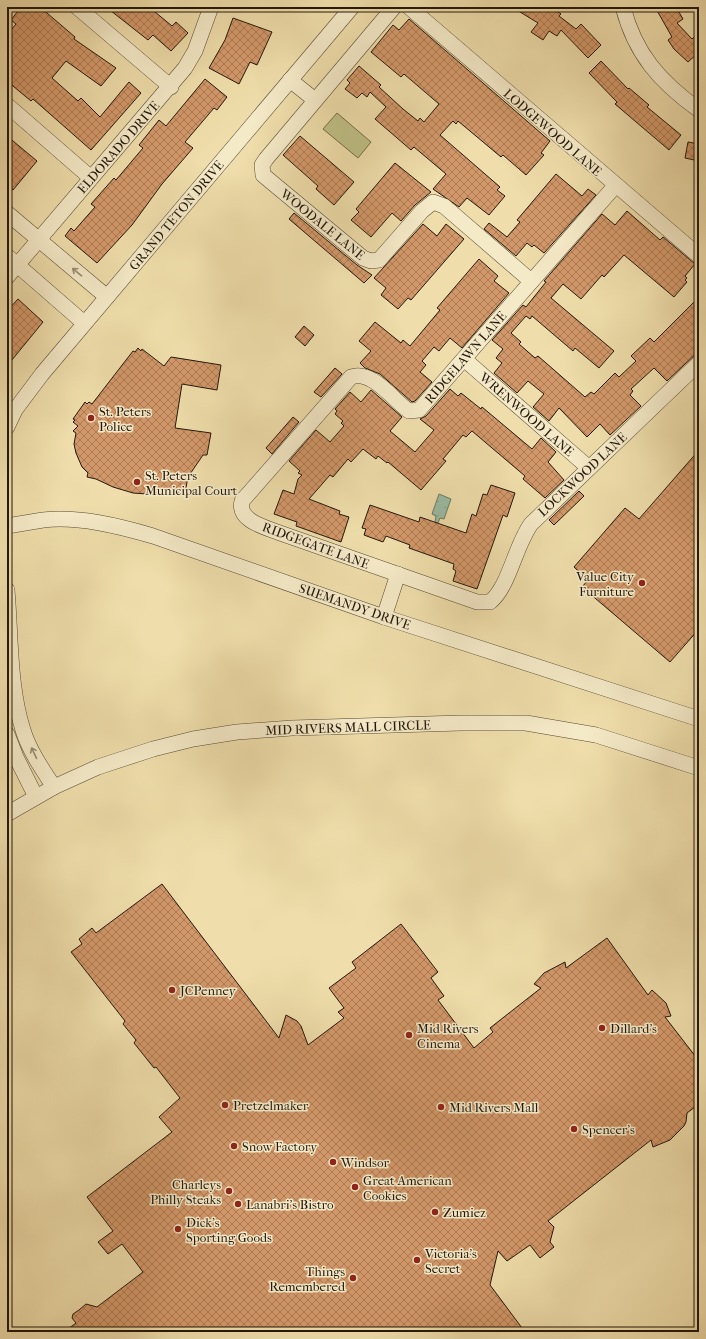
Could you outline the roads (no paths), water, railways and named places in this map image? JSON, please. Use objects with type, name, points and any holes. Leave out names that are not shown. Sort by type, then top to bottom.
[{"type":"street","points":[[77,7],[171,87]]},
{"type":"street","name":"ELDORADO DRIVE","points":[[7,277],[12,261],[38,240],[171,87],[195,51],[212,7]]},
{"type":"street","name":"GRAND TETON DRIVE","points":[[7,427],[15,410],[84,323],[107,298],[352,7]]},
{"type":"street","points":[[290,80],[315,100],[394,7]]},
{"type":"street","name":"LODGEWOOD LANE","points":[[409,7],[615,186],[699,256]]},
{"type":"street","points":[[623,7],[627,23],[649,66],[664,82],[699,110]]},
{"type":"street","name":"WOODALE LANE","points":[[315,100],[266,159],[262,170],[263,175],[363,258],[371,261],[379,260],[422,211],[433,202],[444,206],[531,281]]},
{"type":"street","points":[[7,105],[91,178]]},
{"type":"street","name":"RIDGELAWN LANE","points":[[241,508],[242,501],[351,377],[357,375],[371,378],[403,407],[414,412],[426,404],[531,281],[615,186]]},
{"type":"street","points":[[7,213],[107,298]]},
{"type":"street","points":[[12,261],[84,323]]},
{"type":"street","name":"WRENWOOD LANE","points":[[464,359],[589,468]]},
{"type":"street","name":"LOCKWOOD LANE","points":[[490,602],[501,591],[519,544],[531,524],[699,363]]},
{"type":"street","name":"RIDGEGATE LANE","points":[[241,508],[242,513],[251,521],[261,526],[476,602],[490,602]]},
{"type":"street","name":"SUEMANDY DRIVE","points":[[7,526],[45,520],[103,524],[125,528],[189,548],[384,617],[699,719]]},
{"type":"street","points":[[384,617],[398,574]]},
{"type":"street","points":[[7,590],[16,702],[23,731],[39,766],[54,787]]},
{"type":"street","name":"MID RIVERS MALL CIRCLE","points":[[7,814],[54,787],[98,768],[153,749],[193,739],[237,732],[292,728],[462,723],[526,723],[596,735],[699,768]]},
{"type":"street","points":[[7,734],[16,757],[36,797]]},
{"type":"water","points":[[439,494],[451,499],[444,519],[440,518],[438,523],[435,522],[436,516],[432,514]]},
{"type":"place","name":"St. Peters Police","points":[[91,418]]},
{"type":"place","name":"St. Peters Municipal Court","points":[[137,482]]},
{"type":"place","name":"Value City Furniture","points":[[642,583]]},
{"type":"place","name":"JCPenney","points":[[172,990]]},
{"type":"place","name":"Dillard's","points":[[602,1028]]},
{"type":"place","name":"Mid Rivers Cinema","points":[[409,1035]]},
{"type":"place","name":"Pretzelmaker","points":[[225,1105]]},
{"type":"place","name":"Mid Rivers Mall","points":[[441,1107]]},
{"type":"place","name":"Spencer's","points":[[574,1129]]},
{"type":"place","name":"Snow Factory","points":[[234,1146]]},
{"type":"place","name":"Windsor","points":[[333,1162]]},
{"type":"place","name":"Great American Cookies","points":[[355,1187]]},
{"type":"place","name":"Charleys Philly Steaks","points":[[229,1191]]},
{"type":"place","name":"Lanabri's Bistro","points":[[238,1204]]},
{"type":"place","name":"Zumiez","points":[[435,1212]]},
{"type":"place","name":"Dick's Sporting Goods","points":[[178,1229]]},
{"type":"place","name":"Victoria's Secret","points":[[417,1260]]},
{"type":"place","name":"Things Remembered","points":[[353,1278]]}]
